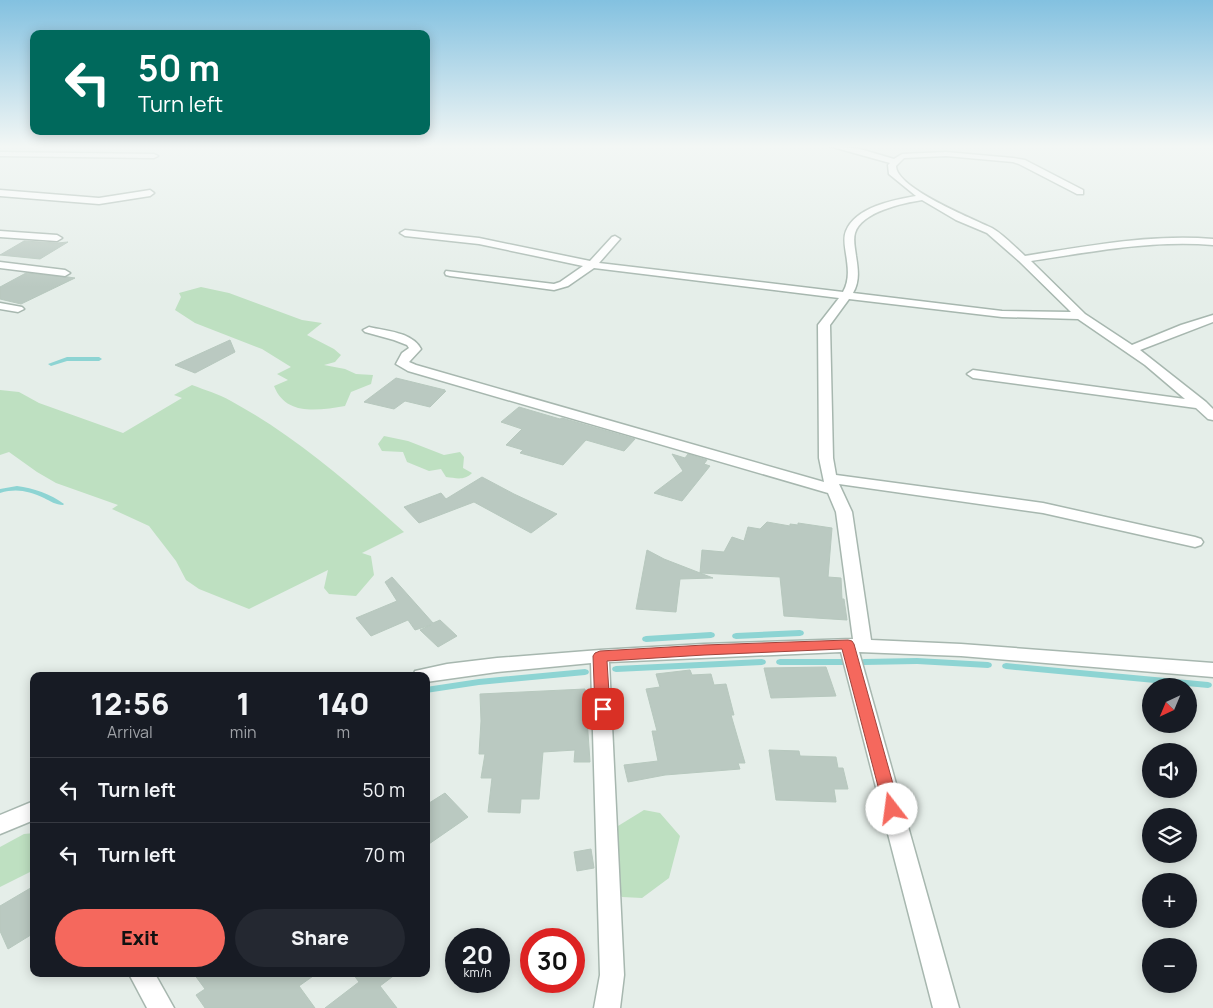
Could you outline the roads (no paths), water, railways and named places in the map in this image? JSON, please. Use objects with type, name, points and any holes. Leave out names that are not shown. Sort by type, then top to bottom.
[{"type":"street","points":[[0,194],[99,201],[150,193]]},
{"type":"street","points":[[918,193],[959,218],[990,231],[1023,259],[1081,316],[1130,350],[1213,416]]},
{"type":"street","points":[[923,197],[887,206],[857,221],[851,230],[849,239],[851,286],[827,318],[824,325],[825,442],[832,484],[844,512],[855,645],[946,1008]]},
{"type":"street","points":[[0,234],[57,238]]},
{"type":"street","points":[[405,234],[479,241],[592,265],[715,281],[846,294],[1002,314],[1081,316]]},
{"type":"street","points":[[450,273],[554,287],[564,284],[592,265],[615,239]]},
{"type":"street","points":[[1023,259],[1148,242],[1195,240],[1213,242]]},
{"type":"street","points":[[0,266],[65,273]]},
{"type":"street","points":[[0,306],[18,309]]},
{"type":"street","points":[[1130,350],[1185,327],[1213,318]]},
{"type":"street","points":[[368,330],[398,337],[412,343],[415,349],[406,356],[402,364],[412,368],[832,484],[1043,508],[1195,542]]},
{"type":"street","points":[[973,374],[1024,379],[1136,397],[1201,405]]},
{"type":"street","points":[[430,674],[497,665],[600,656],[704,650],[855,645],[971,651],[1213,670]]},
{"type":"street","points":[[600,656],[612,976],[609,1005]]},
{"type":"street","points":[[0,825],[30,812]]},
{"type":"street","points":[[143,977],[161,1008]]},
{"type":"waterway","points":[[51,364],[67,359],[99,359]]},
{"type":"waterway","points":[[0,491],[17,488],[24,489],[38,493],[61,504]]},
{"type":"waterway","points":[[736,636],[800,633]]},
{"type":"waterway","points":[[646,639],[711,635]]},
{"type":"waterway","points":[[864,662],[917,661],[988,665]]},
{"type":"waterway","points":[[616,669],[762,662]]},
{"type":"waterway","points":[[780,662],[845,662]]},
{"type":"waterway","points":[[1006,666],[1208,685]]},
{"type":"waterway","points":[[430,689],[479,682],[585,672]]}]
